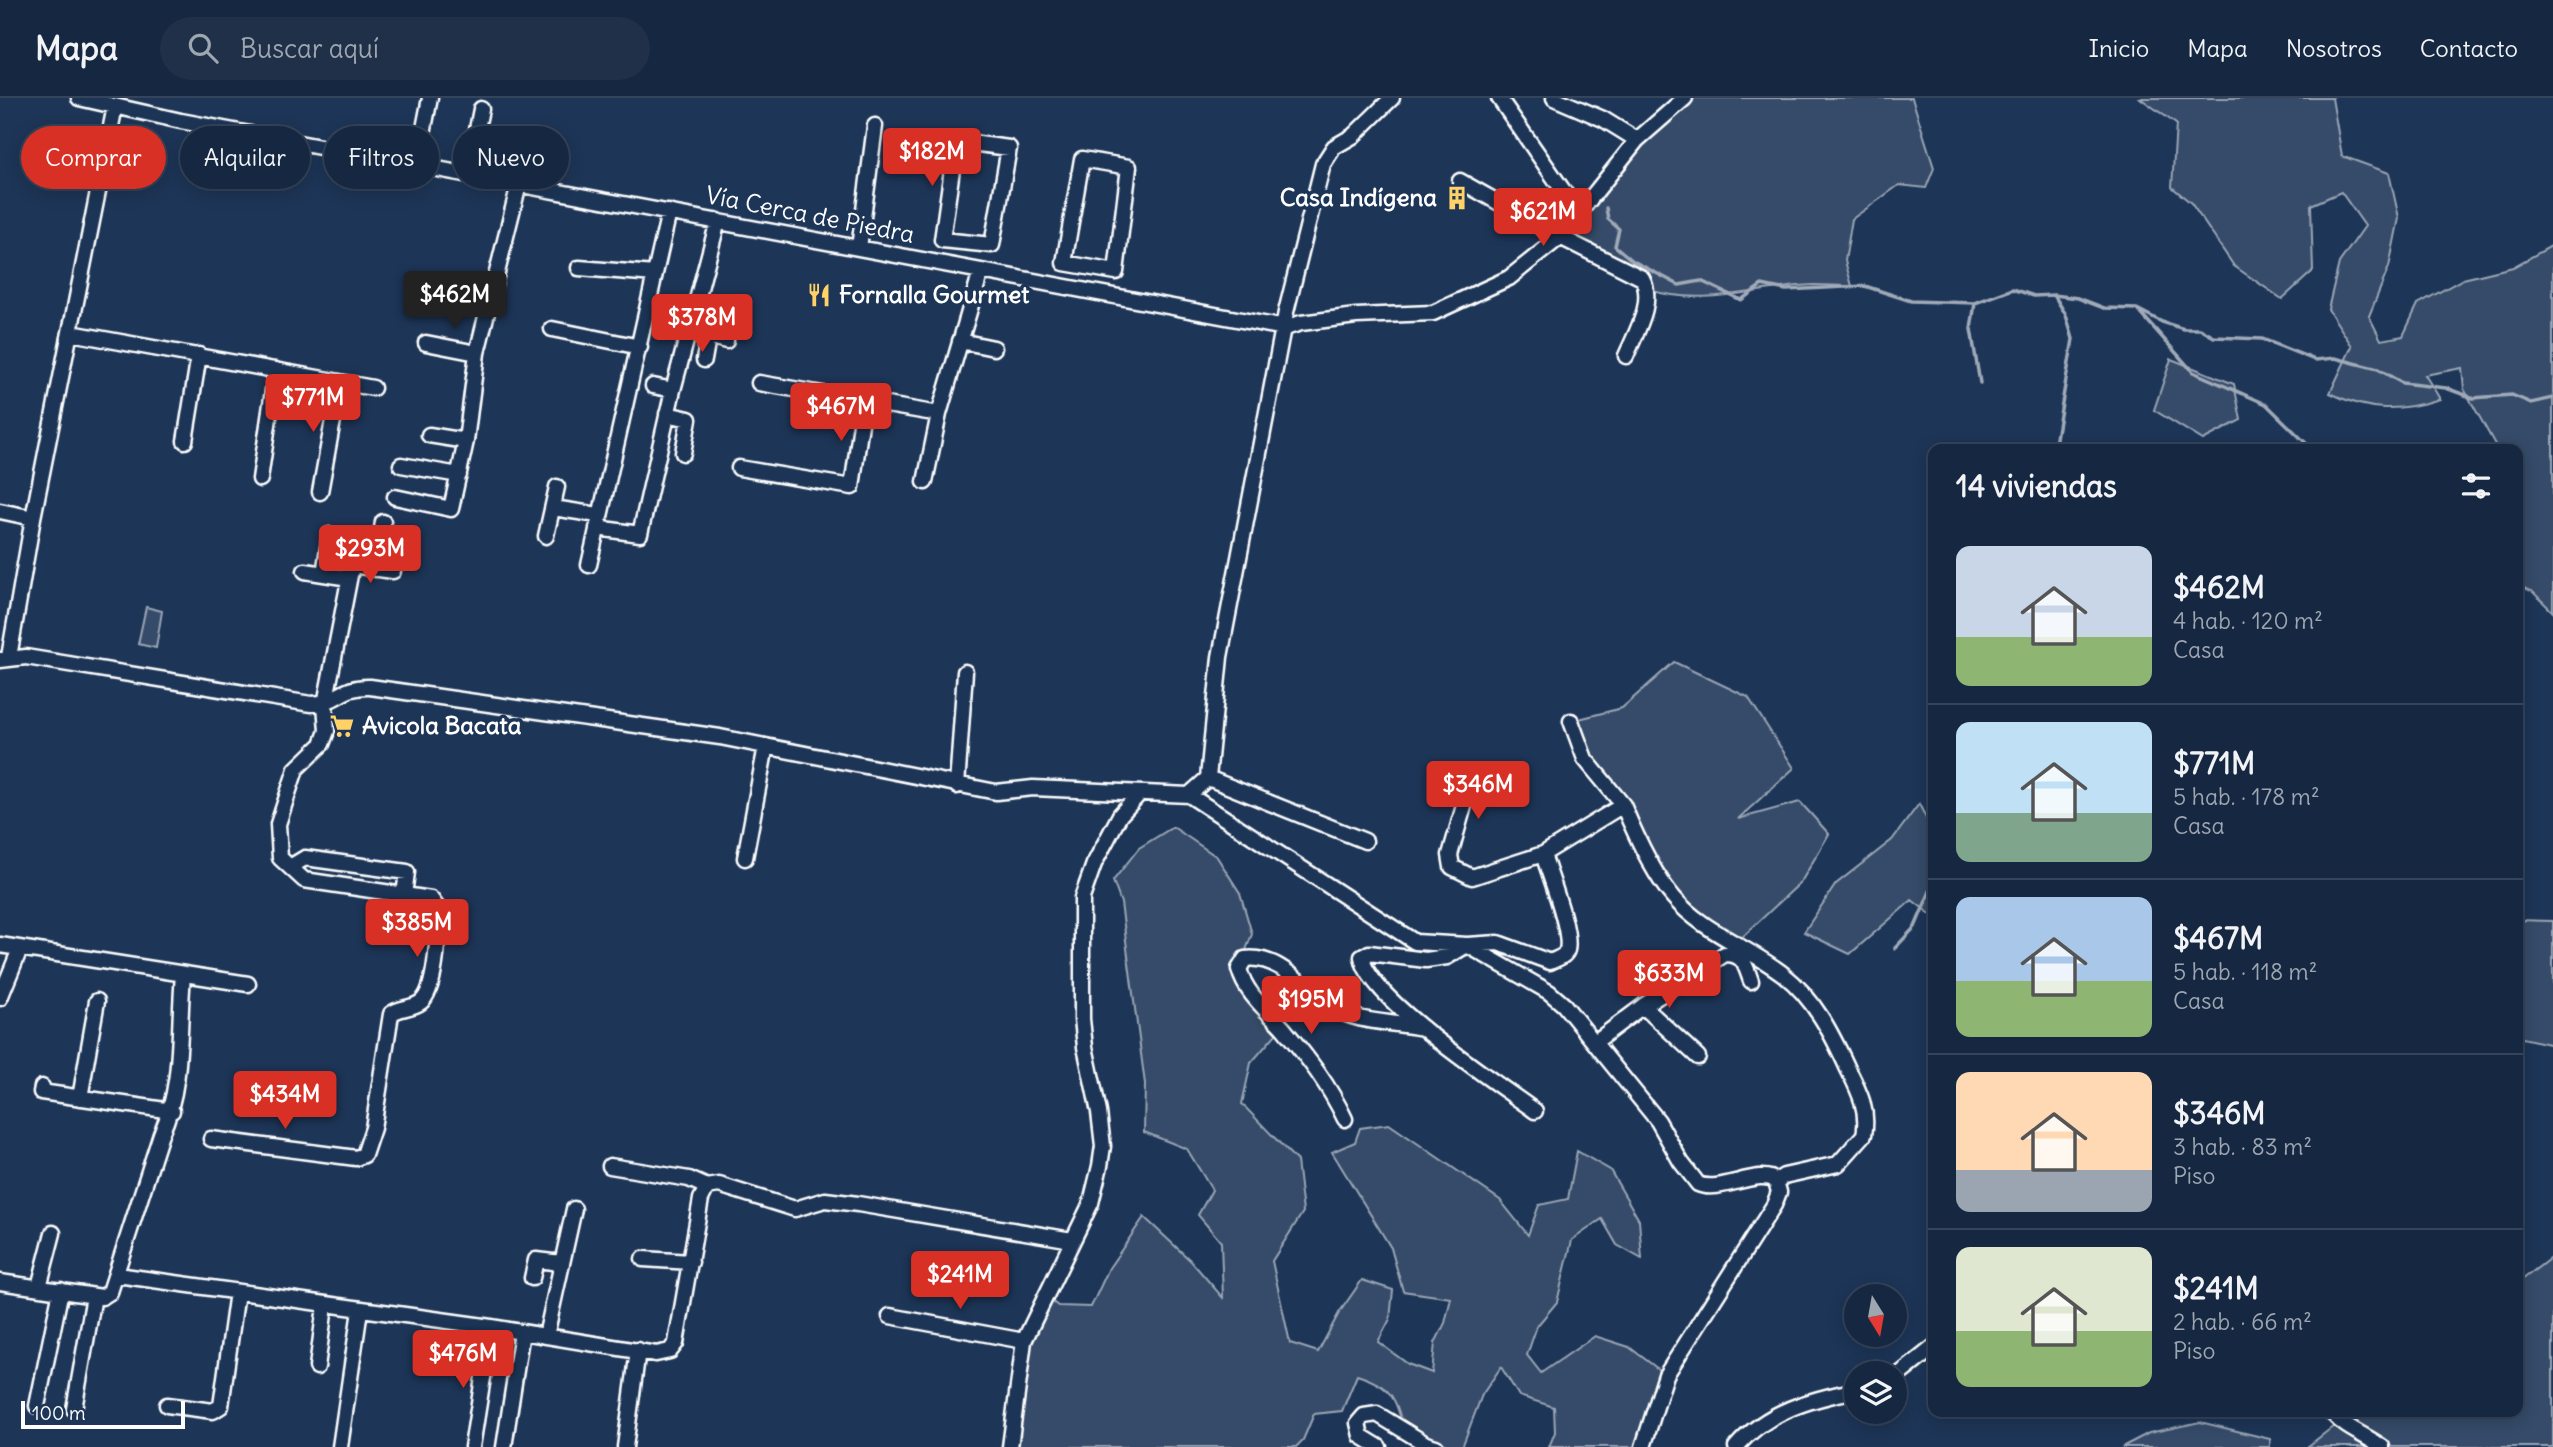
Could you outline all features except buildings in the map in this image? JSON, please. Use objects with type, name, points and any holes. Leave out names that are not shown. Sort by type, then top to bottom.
[{"type":"street","name":"Vía Cerca de Piedra","points":[[79,98],[324,146]]},
{"type":"street","points":[[424,126],[430,98]]},
{"type":"street","points":[[1189,794],[1208,778],[1220,657],[1286,312],[1323,164],[1334,147],[1353,136],[1392,98]]},
{"type":"street","points":[[1499,98],[1580,215]]},
{"type":"street","points":[[1554,98],[1603,119],[1637,140]]},
{"type":"street","points":[[1285,328],[1301,323],[1356,316],[1433,313],[1509,278],[1560,237],[1637,140],[1685,98]]},
{"type":"street","points":[[115,106],[4,659],[26,657],[311,704],[325,704],[353,687],[370,687],[493,707],[720,737],[996,792],[1033,788],[1189,794],[1415,942],[1467,945],[1498,943],[1550,962],[1562,957],[1567,949],[1563,915],[1543,853]]},
{"type":"street","points":[[478,126],[481,109]]},
{"type":"street","points":[[859,248],[875,126]]},
{"type":"street","points":[[956,141],[1009,148],[992,245],[955,242],[942,240],[956,141]]},
{"type":"street","points":[[1082,159],[1129,167],[1116,272],[1090,267],[1064,262],[1082,159]]},
{"type":"street","points":[[1460,181],[1560,237],[1642,278],[1649,290],[1626,356]]},
{"type":"street","points":[[395,497],[451,509],[466,441],[477,354],[518,189]]},
{"type":"street","name":"Vía Cerca de Piedra","points":[[546,189],[1285,328]]},
{"type":"street","points":[[589,565],[669,212]]},
{"type":"street","points":[[553,508],[639,534],[673,390],[718,221]]},
{"type":"street","points":[[951,265],[955,242]]},
{"type":"street","points":[[1088,291],[1090,267]]},
{"type":"street","points":[[579,268],[655,274]]},
{"type":"street","points":[[925,482],[939,414],[981,271]]},
{"type":"street","points":[[552,329],[640,347]]},
{"type":"street","points":[[689,330],[726,341]]},
{"type":"street","points":[[71,333],[373,388]]},
{"type":"street","points":[[704,360],[708,337]]},
{"type":"street","points":[[960,341],[994,348]]},
{"type":"street","points":[[426,343],[477,354]]},
{"type":"street","points":[[185,441],[200,355]]},
{"type":"street","points":[[260,479],[276,370]]},
{"type":"street","points":[[320,492],[340,382]]},
{"type":"street","points":[[759,383],[939,414]]},
{"type":"street","points":[[653,386],[673,390]]},
{"type":"street","points":[[739,468],[852,488],[864,403]]},
{"type":"street","points":[[667,414],[690,419],[683,453]]},
{"type":"street","points":[[429,435],[466,441]]},
{"type":"street","points":[[401,465],[459,475]]},
{"type":"street","points":[[546,536],[557,487]]},
{"type":"street","points":[[0,510],[33,518]]},
{"type":"street","points":[[376,569],[383,522]]},
{"type":"street","points":[[324,574],[330,535]]},
{"type":"street","points":[[211,1139],[356,1158],[364,1155],[373,1128],[391,1014],[419,1004],[428,995],[437,948],[439,910],[431,899],[304,880],[280,858],[278,824],[296,769],[323,744],[327,732],[325,704],[352,565],[393,572]]},
{"type":"street","points":[[304,571],[349,578]]},
{"type":"street","points":[[957,786],[965,672]]},
{"type":"street","points":[[1571,721],[1585,758],[1623,804],[1650,860],[1673,897],[1687,911],[1782,973],[1799,988],[1828,1026],[1865,1104],[1864,1135],[1838,1164],[1784,1176],[1776,1181]]},
{"type":"street","points":[[745,858],[766,746]]},
{"type":"street","points":[[1473,774],[1450,855],[1452,867],[1472,877],[1543,853],[1623,804]]},
{"type":"street","points":[[1208,778],[1365,841]]},
{"type":"street","points":[[1117,792],[1120,815]]},
{"type":"street","points":[[1010,1447],[1024,1341],[1091,1203],[1103,1146],[1082,1019],[1082,898],[1094,864],[1120,815],[1140,793]]},
{"type":"street","points":[[290,867],[305,858],[407,872],[404,894]]},
{"type":"street","points":[[0,945],[248,984]]},
{"type":"street","points":[[1467,945],[1549,992],[1595,1042],[1658,1121],[1681,1162],[1698,1184],[1715,1187],[1765,1177],[1776,1181]]},
{"type":"street","points":[[1467,945],[1447,957],[1426,960],[1369,953],[1362,957],[1366,973],[1389,1000],[1535,1111]]},
{"type":"street","points":[[0,998],[20,949]]},
{"type":"street","points":[[1595,1042],[1643,1006],[1726,954],[1736,954],[1743,959],[1751,981]]},
{"type":"street","points":[[1345,1119],[1320,1074],[1257,1002],[1239,969],[1245,959],[1255,957],[1285,970],[1328,1004],[1353,1019],[1427,1029]]},
{"type":"street","points":[[0,1282],[102,1297],[110,1292],[161,1134],[172,1111],[178,1075],[183,975]]},
{"type":"street","points":[[80,1098],[97,1002]]},
{"type":"street","points":[[1643,1006],[1698,1057]]},
{"type":"street","points":[[42,1087],[41,1092],[172,1111]]},
{"type":"street","points":[[610,1166],[689,1178],[707,1187],[719,1185],[795,1209],[825,1200],[1072,1240]]},
{"type":"street","points":[[1643,1447],[1666,1375],[1774,1205],[1779,1192],[1776,1181]]},
{"type":"street","points":[[117,1275],[241,1295],[491,1327],[656,1354],[670,1351],[676,1343],[701,1199],[707,1187]]},
{"type":"street","points":[[546,1336],[574,1209]]},
{"type":"street","points":[[39,1287],[53,1233]]},
{"type":"street","points":[[643,1259],[691,1262]]},
{"type":"street","points":[[532,1278],[536,1260],[561,1263]]},
{"type":"street","points":[[37,1406],[61,1290]]},
{"type":"street","points":[[167,1405],[213,1412],[221,1406],[241,1295]]},
{"type":"street","points":[[74,1409],[94,1296]]},
{"type":"street","points":[[317,1367],[325,1306]]},
{"type":"street","points":[[340,1447],[360,1310]]},
{"type":"street","points":[[890,1316],[1024,1341]]},
{"type":"street","points":[[472,1447],[491,1327]]},
{"type":"street","points":[[504,1447],[522,1332]]},
{"type":"street","points":[[625,1447],[638,1350]]},
{"type":"street","points":[[1907,1368],[1928,1352]]},
{"type":"street","points":[[1736,1447],[1775,1414],[1844,1393]]},
{"type":"street","points":[[1379,1447],[1362,1437],[1358,1423],[1364,1416],[1377,1413],[1426,1444],[1436,1447]]},
{"type":"street","points":[[2336,1417],[2346,1427],[2382,1447]]},
{"type":"shaded area","points":[[1685,98],[1912,98],[1934,168],[1926,188],[1899,185],[1852,219],[1845,261],[1852,286],[1793,286],[1731,295],[1690,297],[1649,290],[1642,278],[1560,237],[1637,140]]},
{"type":"shaded area","points":[[2140,98],[2332,98],[2342,156],[2389,173],[2399,218],[2389,267],[2369,316],[2381,340],[2403,336],[2418,304],[2463,279],[2513,267],[2553,245],[2553,612],[2532,591],[2523,588],[2523,444],[2495,444],[2464,389],[2462,368],[2425,375],[2440,399],[2411,406],[2371,407],[2330,393],[2352,346],[2328,309],[2339,263],[2365,226],[2341,192],[2311,205],[2313,271],[2282,299],[2234,266],[2191,203],[2172,187],[2176,124]]},
{"type":"shaded area","points":[[2171,359],[2234,384],[2241,420],[2203,440],[2154,410]]},
{"type":"shaded area","points":[[146,607],[162,611],[156,648],[138,644]]},
{"type":"shaded area","points":[[1674,662],[1748,697],[1794,768],[1738,819],[1800,802],[1829,834],[1801,882],[1735,944],[1687,911],[1585,759],[1571,721],[1622,708]]},
{"type":"shaded area","points":[[1919,804],[1928,822],[1928,912],[1912,900],[1850,954],[1804,932],[1836,884],[1892,840]]},
{"type":"shaded area","points":[[1173,827],[1217,857],[1240,893],[1252,934],[1239,969],[1282,1027],[1251,1063],[1242,1104],[1297,1161],[1303,1212],[1272,1261],[1290,1343],[1318,1352],[1339,1313],[1362,1280],[1393,1290],[1390,1319],[1378,1342],[1408,1364],[1432,1373],[1435,1343],[1445,1323],[1451,1298],[1403,1291],[1391,1248],[1332,1152],[1355,1142],[1360,1128],[1389,1124],[1500,1200],[1528,1235],[1539,1205],[1568,1199],[1577,1151],[1610,1170],[1639,1220],[1642,1259],[1617,1245],[1602,1219],[1572,1240],[1557,1302],[1537,1326],[1527,1355],[1541,1373],[1595,1336],[1629,1347],[1666,1375],[1643,1447],[1549,1447],[1555,1432],[1554,1407],[1519,1396],[1501,1367],[1482,1395],[1462,1447],[1436,1447],[1404,1430],[1390,1394],[1377,1383],[1357,1375],[1342,1411],[1314,1414],[1303,1440],[1296,1447],[1010,1447],[1024,1341],[1045,1296],[1058,1306],[1091,1307],[1109,1268],[1144,1217],[1191,1261],[1223,1298],[1221,1242],[1198,1215],[1212,1190],[1187,1149],[1144,1132],[1145,1084],[1121,903],[1113,881],[1139,848]]},
{"type":"shaded area","points":[[2523,920],[2553,921],[2553,1045],[2523,1038]]},
{"type":"shaded area","points":[[2553,1256],[2553,1447],[2307,1447],[2346,1417],[2523,1417],[2523,1279]]},
{"type":"shaded area","points":[[2200,1422],[2270,1439],[2270,1447],[2122,1447],[2149,1433]]},
{"type":"waterway","points":[[1606,208],[1608,219],[1619,229],[1615,246],[1633,261],[1679,285],[1701,281],[1741,300],[1762,285],[1786,290],[1865,286],[1911,301],[1975,303],[2013,289],[2034,296],[2078,298],[2104,308],[2137,309],[2162,322],[2184,329],[2200,329],[2214,337],[2262,339],[2315,360],[2335,358],[2378,369],[2402,383],[2446,388],[2473,398],[2512,395],[2531,403],[2553,398]]},
{"type":"waterway","points":[[2054,295],[2066,315],[2073,339],[2055,444]]},
{"type":"waterway","points":[[1975,303],[1971,329],[1980,383]]},
{"type":"waterway","points":[[2138,310],[2193,372],[2266,404],[2307,444]]},
{"type":"waterway","points":[[1895,948],[1915,927],[1928,896]]},
{"type":"place","name":"Casa Indígena","points":[[1457,198]]},
{"type":"place","name":"Fornalla Gourmet","points":[[819,295]]},
{"type":"place","name":"Avicola Bacata","points":[[342,726]]}]
